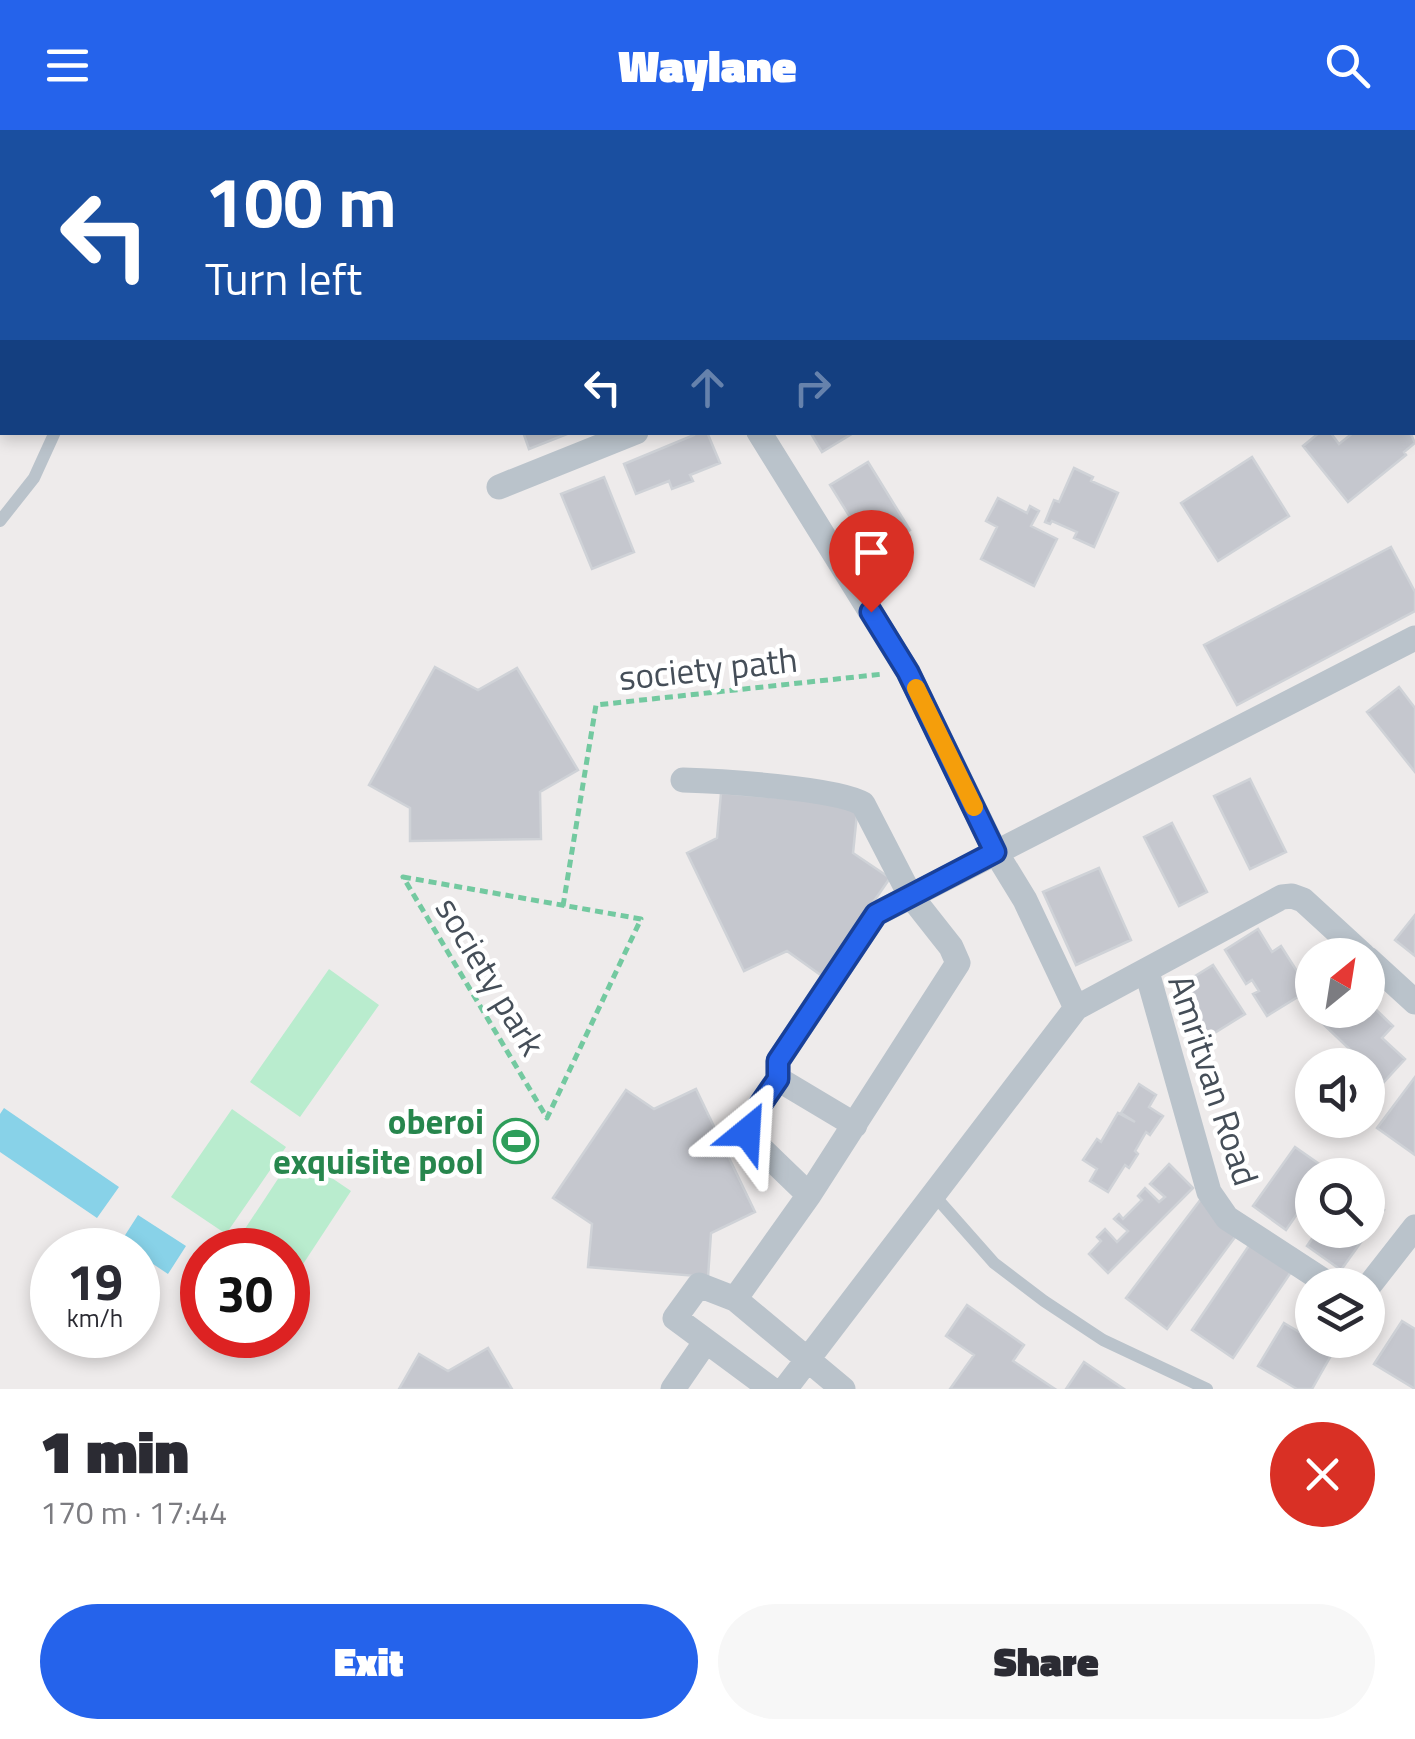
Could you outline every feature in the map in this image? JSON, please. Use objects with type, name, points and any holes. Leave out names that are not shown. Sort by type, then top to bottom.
[{"type":"street","points":[[499,487],[629,435]]},
{"type":"street","points":[[761,435],[908,672],[1076,1008],[785,1389]]},
{"type":"street","points":[[808,1196],[765,1155],[747,1132],[747,1124],[778,1079],[778,1061],[876,914],[1415,638]]},
{"type":"street","points":[[683,780],[820,792],[855,799],[870,813],[910,895],[951,947],[958,968],[808,1196],[734,1299]]},
{"type":"street","points":[[1146,972],[1282,897],[1304,900],[1345,938]]},
{"type":"street","name":"Amritvan Road","points":[[1076,1008],[1146,972],[1216,1204],[1227,1218],[1304,1268]]},
{"type":"street","points":[[1385,975],[1415,1002]]},
{"type":"street","points":[[778,1079],[855,1125]]},
{"type":"street","points":[[1383,1268],[1415,1227]]},
{"type":"street","points":[[771,1389],[675,1318],[698,1285],[734,1299],[843,1389]]},
{"type":"street","points":[[673,1389],[706,1341]]},
{"type":"lane","points":[[0,521],[34,478],[54,435]]},
{"type":"lane","points":[[933,1194],[994,1263],[1044,1301],[1103,1340],[1207,1389]]},
{"type":"path","name":"society path","points":[[563,906],[596,705],[908,672]]},
{"type":"path","name":"society park","points":[[403,878],[563,906],[641,920],[547,1118],[403,878]]},
{"type":"green space","points":[[329,969],[379,1005],[300,1117],[250,1082]]},
{"type":"green space","points":[[232,1109],[286,1147],[230,1228],[217,1228],[171,1197]]},
{"type":"green space","points":[[295,1153],[351,1191],[310,1253],[310,1228],[246,1228]]},
{"type":"water","points":[[4,1108],[119,1187],[97,1218],[0,1152],[0,1114]]},
{"type":"water","points":[[138,1215],[158,1228],[130,1228]]},
{"type":"water","points":[[160,1229],[180,1242],[180,1255],[168,1274],[160,1269]]},
{"type":"building","points":[[524,435],[564,435],[529,449]]},
{"type":"building","points":[[694,435],[708,435],[720,463],[690,475],[693,481],[672,489],[669,481],[636,494],[624,464]]},
{"type":"building","points":[[812,435],[850,435],[822,452]]},
{"type":"building","points":[[1316,435],[1332,435],[1339,444],[1350,435],[1411,435],[1415,443],[1404,452],[1406,455],[1348,502],[1303,446]]},
{"type":"building","points":[[1252,457],[1289,516],[1218,561],[1181,503]]},
{"type":"building","points":[[868,462],[910,530],[873,554],[830,485]]},
{"type":"building","points":[[1074,468],[1118,493],[1094,547],[1074,538],[1077,532],[1052,521],[1045,522]]},
{"type":"building","points":[[604,477],[634,552],[592,569],[561,494]]},
{"type":"building","points":[[998,498],[1027,513],[1030,506],[1039,511],[1031,526],[1057,539],[1034,586],[981,559],[997,527],[986,521]]},
{"type":"building","points":[[1391,547],[1415,592],[1415,611],[1237,705],[1204,645]]},
{"type":"building","points":[[435,667],[478,690],[517,668],[578,770],[540,792],[541,839],[410,841],[410,808],[369,785]]},
{"type":"building","points":[[1399,687],[1415,708],[1415,772],[1367,712]]},
{"type":"building","points":[[1250,779],[1286,852],[1250,869],[1214,796]]},
{"type":"building","points":[[721,793],[858,804],[853,853],[890,878],[822,976],[787,951],[744,971],[687,853],[717,838]]},
{"type":"building","points":[[1172,823],[1207,892],[1179,906],[1144,837]]},
{"type":"building","points":[[1099,868],[1131,940],[1076,965],[1043,892]]},
{"type":"building","points":[[1415,915],[1415,956],[1395,940]]},
{"type":"building","points":[[1258,929],[1272,952],[1281,946],[1295,968],[1295,999],[1267,1016],[1253,994],[1259,991],[1252,980],[1246,984],[1225,950]]},
{"type":"building","points":[[1213,965],[1245,1014],[1208,1037],[1176,988]]},
{"type":"building","points":[[1385,1018],[1393,1026],[1382,1038],[1405,1059],[1385,1081],[1385,1048],[1348,1048],[1327,1028],[1385,1028]]},
{"type":"building","points":[[1415,1077],[1415,1155],[1385,1134],[1385,1117]]},
{"type":"building","points":[[1139,1084],[1156,1095],[1149,1107],[1163,1116],[1150,1135],[1146,1132],[1135,1151],[1138,1154],[1129,1168],[1125,1165],[1108,1192],[1090,1181],[1097,1169],[1083,1160],[1097,1139],[1101,1142],[1118,1113],[1135,1122],[1121,1113]]},
{"type":"building","points":[[696,1089],[755,1212],[711,1233],[708,1277],[588,1267],[592,1224],[553,1198],[626,1090],[654,1109]]},
{"type":"building","points":[[1295,1147],[1311,1158],[1295,1158],[1295,1217],[1286,1230],[1253,1206]]},
{"type":"building","points":[[1169,1164],[1193,1188],[1108,1273],[1089,1254],[1101,1241],[1097,1237],[1105,1229],[1117,1242],[1128,1231],[1114,1219],[1119,1214],[1123,1219],[1142,1200],[1138,1196],[1145,1188],[1159,1202],[1165,1197],[1150,1184]]},
{"type":"building","points":[[1201,1199],[1241,1229],[1167,1329],[1126,1298]]},
{"type":"building","points":[[1250,1244],[1291,1272],[1233,1358],[1192,1330]]},
{"type":"building","points":[[1310,1248],[1357,1248],[1342,1268]]},
{"type":"building","points":[[967,1305],[1024,1345],[1013,1361],[1055,1389],[950,1389],[974,1355],[946,1336]]},
{"type":"building","points":[[1402,1321],[1415,1329],[1415,1389],[1374,1364],[1378,1358],[1385,1358],[1385,1347]]},
{"type":"building","points":[[1284,1323],[1295,1330],[1295,1358],[1330,1358],[1312,1389],[1297,1389],[1258,1366]]},
{"type":"building","points":[[488,1348],[512,1389],[399,1389],[419,1354],[448,1371]]},
{"type":"building","points":[[1084,1362],[1124,1389],[1066,1389]]},
{"type":"slow traffic","points":[[916,688],[974,807]]},
{"type":"place","name":"oberoi exquisite pool","points":[[516,1141]]},
{"type":"route","points":[[747,1132],[747,1124],[778,1079],[778,1061],[876,914],[995,852],[908,672],[871,612]]}]
